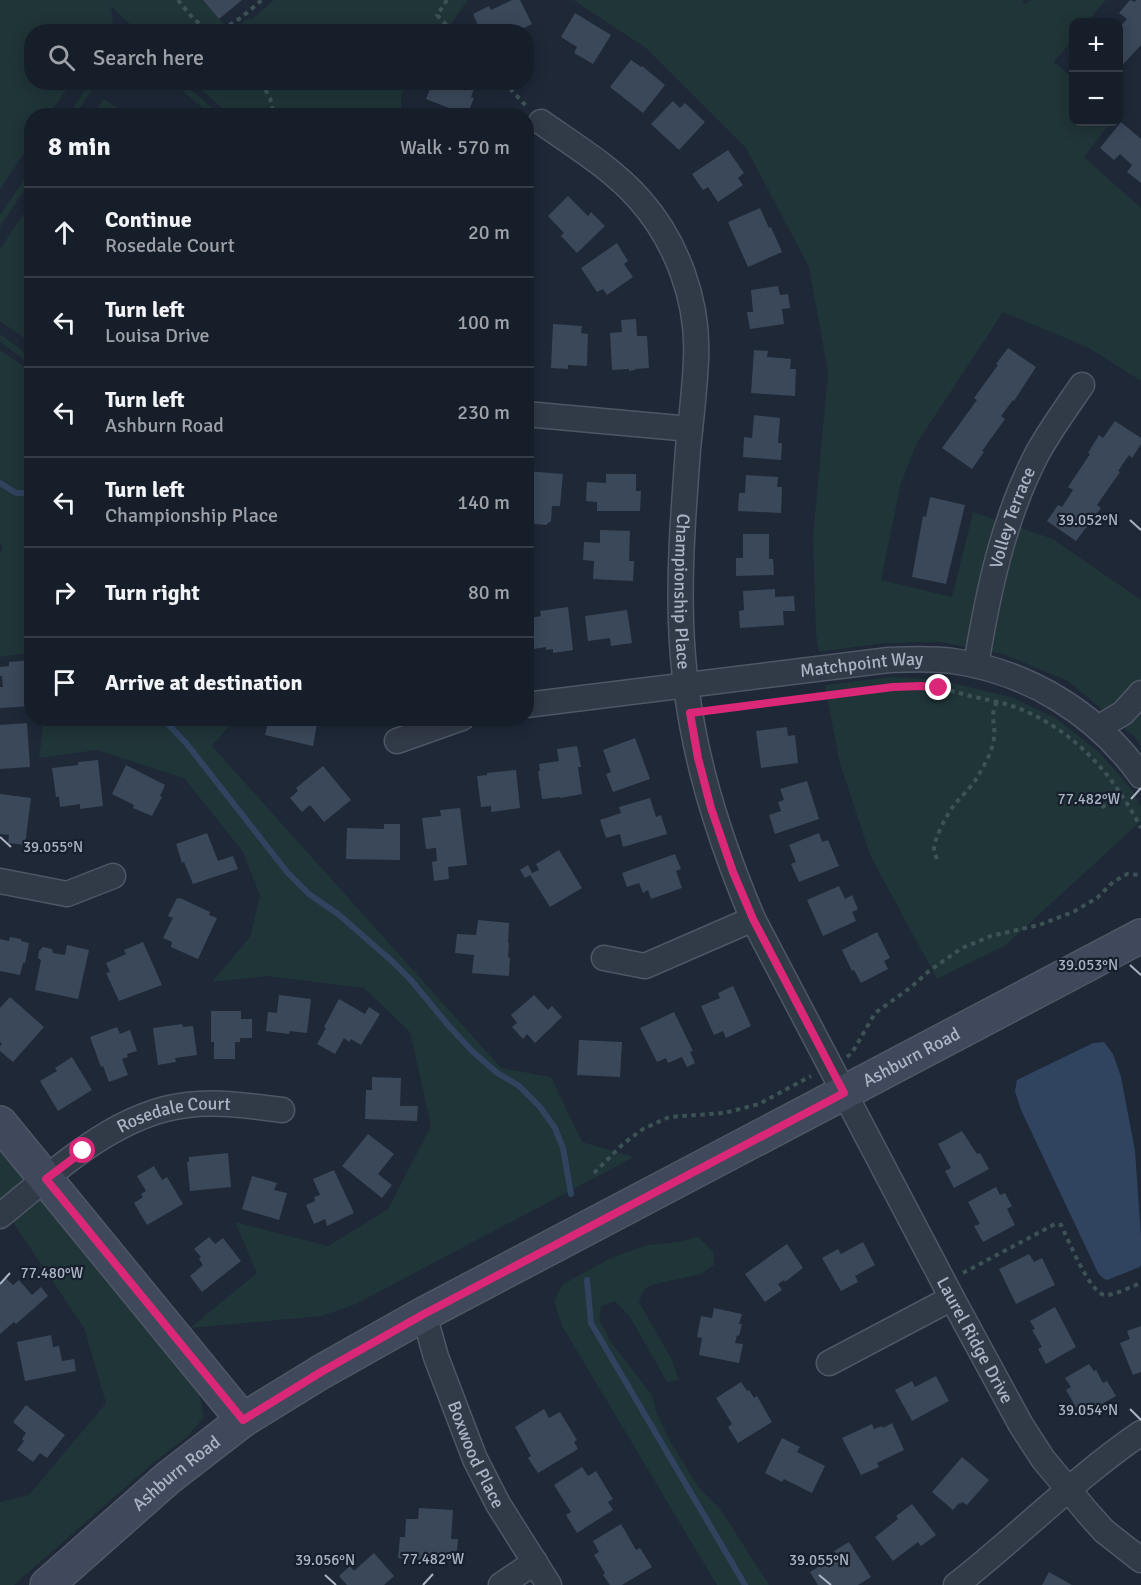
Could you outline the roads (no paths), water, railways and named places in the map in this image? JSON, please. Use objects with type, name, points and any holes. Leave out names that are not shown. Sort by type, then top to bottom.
[{"type":"street","name":"Championship Place","points":[[541,122],[603,166],[640,200],[661,228],[677,258],[688,290],[695,323],[697,357],[681,538],[681,623],[686,685],[698,758],[711,808],[733,872],[753,919],[837,1079]]},
{"type":"street","name":"Volley Terrace","points":[[976,665],[1001,546],[1016,499],[1037,454],[1082,385]]},
{"type":"street","points":[[534,415],[690,429]]},
{"type":"street","name":"Matchpoint Way","points":[[534,704],[889,660],[951,661],[1001,672],[1052,694],[1098,728],[1122,752],[1141,776]]},
{"type":"street","points":[[1098,728],[1123,713],[1141,693]]},
{"type":"street","points":[[397,741],[439,726]]},
{"type":"street","points":[[0,881],[67,894],[112,876]]},
{"type":"street","points":[[604,958],[645,966],[753,919]]},
{"type":"street","name":"Ashburn Road","points":[[47,1585],[168,1478],[243,1420],[321,1372],[837,1079],[1141,936]]},
{"type":"street","name":"Laurel Ridge Drive","points":[[837,1079],[1021,1425],[1043,1459],[1104,1531],[1141,1560]]},
{"type":"street","name":"Rosedale Court","points":[[0,1216],[112,1131],[139,1118],[185,1105],[209,1103],[282,1110]]},
{"type":"street","points":[[0,1124],[243,1420]]},
{"type":"street","points":[[829,1364],[948,1290]]},
{"type":"street","name":"Boxwood Place","points":[[424,1314],[436,1357],[475,1459],[498,1504],[549,1585]]},
{"type":"street","points":[[956,1585],[1099,1464],[1141,1433]]},
{"type":"street","points":[[501,1585],[535,1562]]},
{"type":"water","points":[[1104,1042],[1113,1054],[1121,1077],[1135,1151],[1141,1236],[1140,1267],[1107,1280],[1098,1273],[1021,1110],[1015,1091],[1017,1080],[1093,1043]]},
{"type":"waterway","points":[[0,483],[16,493],[24,493]]},
{"type":"waterway","points":[[170,726],[186,743],[287,872],[309,894],[338,914],[393,962],[472,1051],[496,1072],[519,1086],[540,1107],[555,1128],[563,1148],[571,1194]]},
{"type":"waterway","points":[[587,1280],[591,1323],[745,1585]]}]
